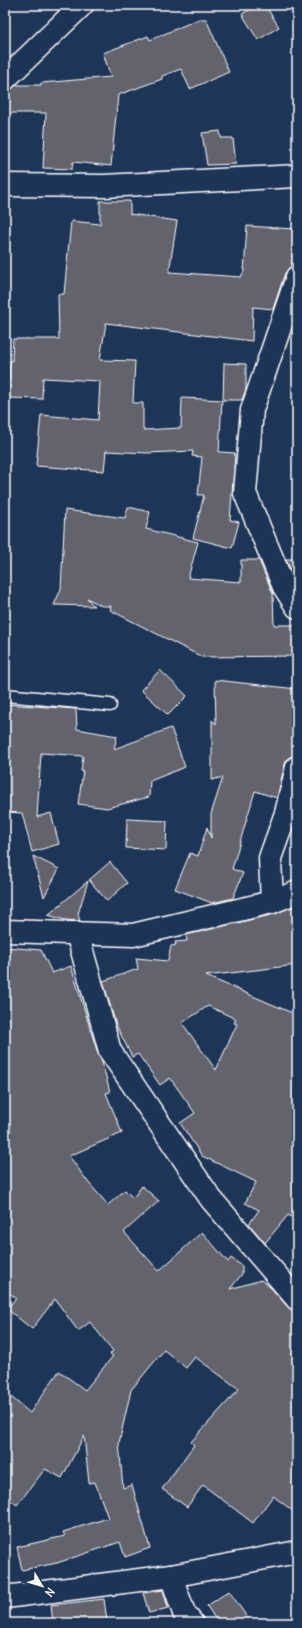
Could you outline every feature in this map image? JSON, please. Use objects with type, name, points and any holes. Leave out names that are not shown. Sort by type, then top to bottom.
[{"type":"street","points":[[5,79],[82,5]]},
{"type":"street","points":[[5,185],[104,186],[297,176]]},
{"type":"street","points":[[297,277],[252,410],[245,493],[284,587],[297,607]]},
{"type":"street","points":[[272,902],[270,858],[286,813],[297,767]]},
{"type":"street","points":[[5,931],[133,935],[272,902],[297,892]]},
{"type":"street","points":[[77,933],[110,1051],[211,1199],[297,1299]]},
{"type":"street","points":[[5,1597],[171,1576],[297,1552]]},
{"type":"street","points":[[171,1576],[184,1613],[192,1623]]},
{"type":"lane","points":[[5,695],[110,705]]},
{"type":"building","points":[[258,5],[265,5],[279,27],[258,40],[242,14]]},
{"type":"building","points":[[199,19],[206,19],[229,72],[190,89],[181,69],[162,76],[162,79],[118,95],[111,166],[73,162],[72,169],[43,168],[46,113],[6,113],[6,91],[16,85],[41,85],[41,83],[111,77],[103,53],[148,36],[150,40]]},
{"type":"building","points":[[220,131],[221,138],[233,138],[236,164],[207,165],[202,133]]},
{"type":"building","points":[[100,201],[130,201],[130,214],[177,221],[169,272],[241,277],[244,271],[247,226],[294,229],[292,266],[285,273],[273,309],[253,307],[252,341],[106,323],[100,360],[135,361],[133,403],[143,403],[143,430],[181,428],[182,398],[222,400],[219,452],[235,453],[230,520],[239,522],[232,548],[193,538],[204,495],[198,495],[202,457],[192,456],[193,451],[147,453],[106,451],[104,471],[36,466],[41,415],[98,420],[100,381],[43,378],[42,399],[8,398],[13,339],[59,339],[58,294],[64,294],[71,221],[100,224]]},
{"type":"building","points":[[224,363],[246,364],[246,389],[242,400],[223,400]]},
{"type":"building","points":[[128,507],[150,512],[146,529],[198,542],[188,578],[241,582],[241,560],[259,560],[273,594],[274,625],[297,625],[297,656],[202,657],[110,610],[111,606],[102,606],[87,598],[94,606],[54,605],[61,589],[65,510],[125,518]]},
{"type":"building","points":[[286,559],[297,559],[297,581],[295,581]]},
{"type":"building","points":[[160,670],[187,696],[168,715],[141,690]]},
{"type":"building","points":[[215,680],[297,689],[297,755],[288,758],[285,764],[277,798],[255,791],[232,869],[243,873],[233,898],[212,903],[175,889],[190,853],[198,856],[207,827],[211,838],[211,814],[223,777],[212,780],[212,720],[216,724]]},
{"type":"building","points":[[5,704],[76,709],[77,729],[117,736],[114,749],[171,728],[185,767],[150,781],[149,797],[107,808],[78,804],[83,771],[81,771],[83,756],[41,753],[37,817],[51,813],[59,844],[32,852],[22,813],[5,812]]},
{"type":"building","points":[[127,819],[167,821],[166,850],[126,848]]},
{"type":"building","points":[[33,856],[59,869],[44,897]]},
{"type":"building","points":[[110,862],[127,883],[107,901],[89,880]]},
{"type":"building","points":[[88,881],[78,914],[80,921],[65,920],[48,915]]},
{"type":"building","points":[[294,906],[297,932],[297,965],[206,976],[297,1015],[297,1220],[288,1215],[265,1243],[249,1224],[259,1210],[245,1203],[256,1182],[202,1156],[180,1123],[195,1113],[170,1078],[160,1085],[138,1054],[132,1057],[116,1025],[103,981],[138,969],[136,958],[168,961],[171,946],[176,945],[175,942],[187,941],[186,935],[275,914]],"holes":[[[208,1006],[236,1019],[234,1023],[237,1024],[216,1070],[182,1023]]]},
{"type":"building","points":[[5,947],[41,950],[52,973],[71,966],[98,1054],[102,1062],[110,1092],[106,1093],[122,1133],[69,1156],[88,1182],[108,1205],[125,1190],[133,1198],[142,1186],[159,1201],[124,1232],[159,1271],[202,1232],[228,1262],[231,1258],[242,1266],[242,1274],[230,1289],[261,1280],[271,1288],[288,1307],[297,1311],[297,1514],[273,1496],[253,1523],[203,1485],[187,1507],[162,1489],[194,1445],[191,1442],[239,1389],[195,1357],[186,1368],[164,1350],[131,1390],[119,1443],[123,1488],[132,1485],[150,1548],[125,1557],[120,1542],[57,1563],[22,1570],[17,1547],[65,1536],[63,1532],[108,1518],[95,1482],[89,1483],[84,1436],[62,1478],[45,1469],[17,1505],[5,1496],[5,1392],[30,1413],[59,1371],[85,1390],[113,1356],[110,1354],[113,1351],[90,1322],[78,1331],[55,1299],[32,1329],[7,1309],[16,1298],[5,1290]]},
{"type":"building","points":[[163,1590],[168,1608],[149,1613],[143,1593]]},
{"type":"building","points":[[229,1591],[251,1623],[218,1623],[207,1606]]},
{"type":"building","points":[[104,1599],[107,1621],[90,1623],[53,1623],[51,1605]]}]
